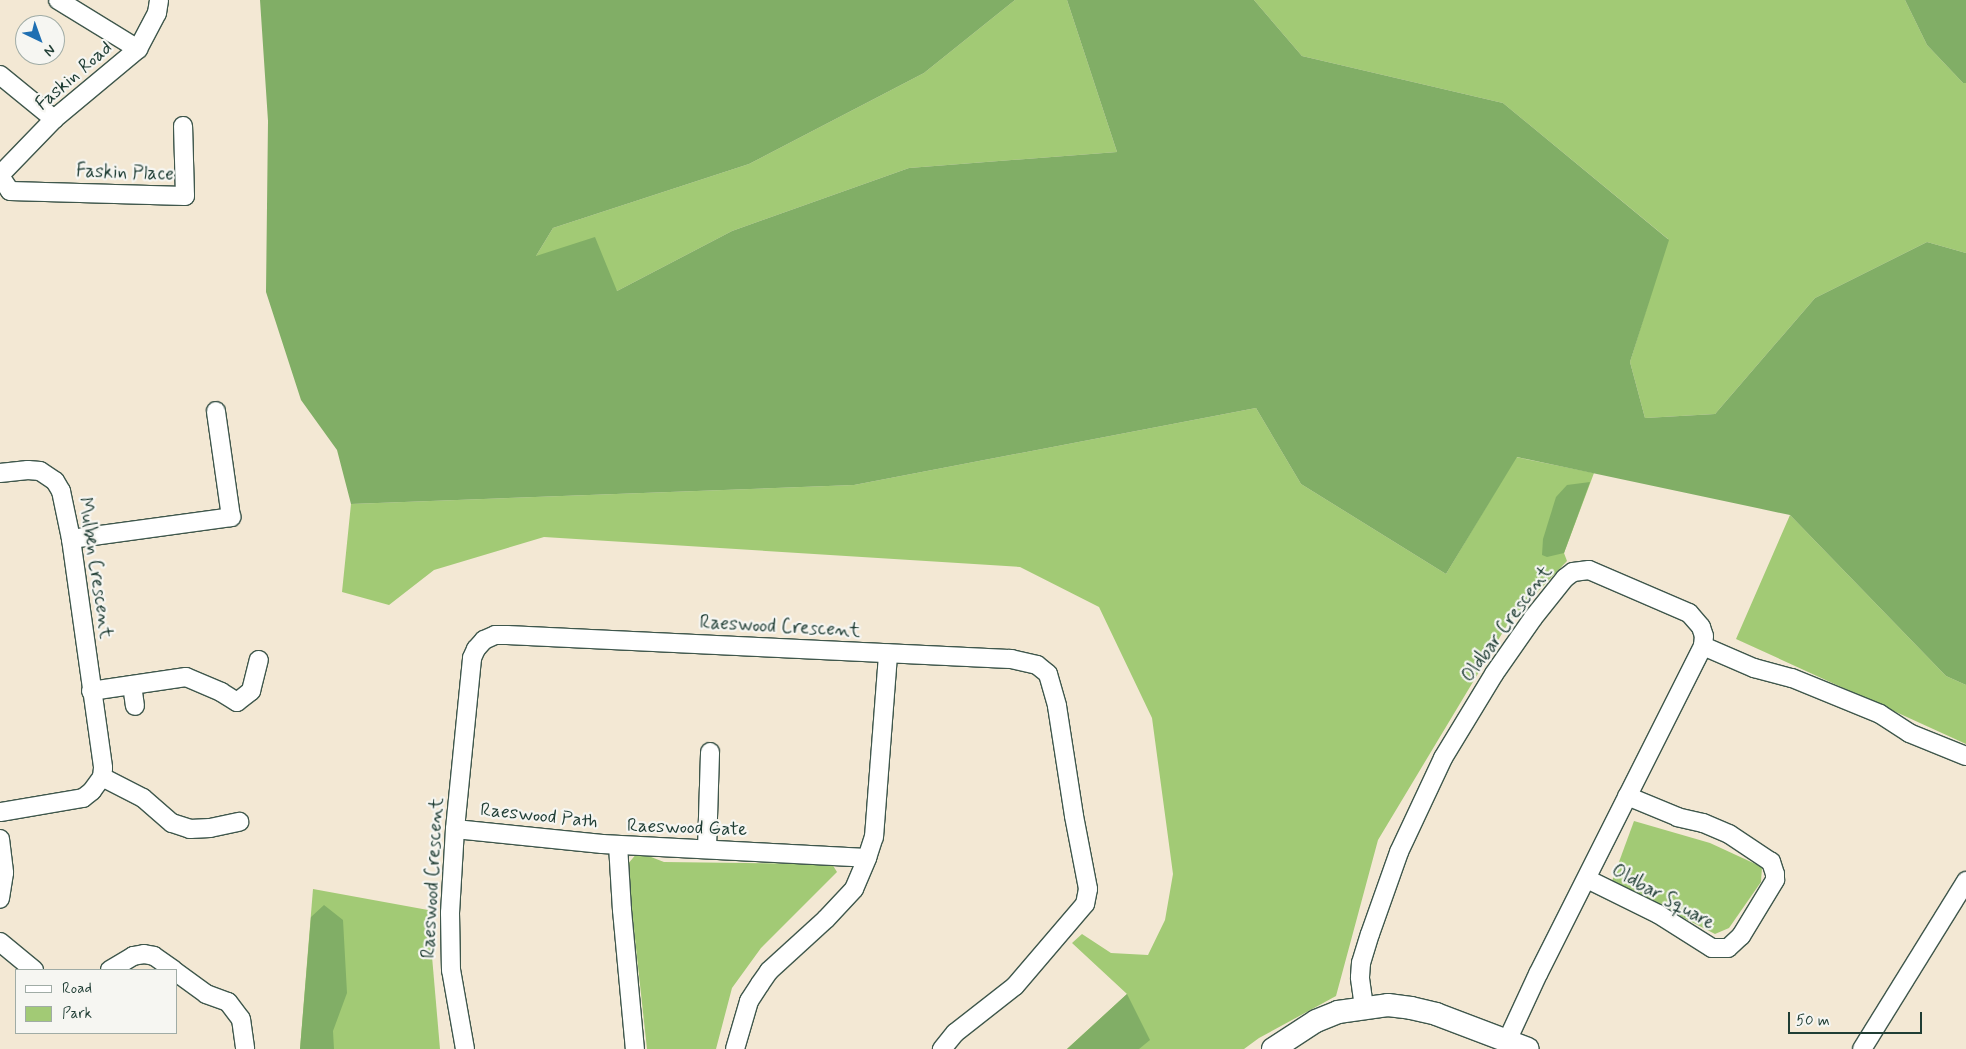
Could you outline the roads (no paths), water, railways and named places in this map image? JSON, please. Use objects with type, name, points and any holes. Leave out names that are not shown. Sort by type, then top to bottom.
[{"type":"street","points":[[58,0],[138,49]]},
{"type":"street","name":"Faskin Road","points":[[0,176],[54,119],[138,49],[157,13],[158,0]]},
{"type":"street","points":[[0,75],[54,119]]},
{"type":"street","name":"Faskin Place","points":[[0,176],[10,191],[185,196],[183,126]]},
{"type":"street","points":[[71,539],[231,517],[216,411]]},
{"type":"street","name":"Mulben Crescent","points":[[0,473],[28,470],[40,471],[55,481],[61,491],[71,539],[103,768],[102,777]]},
{"type":"street","name":"Oldbar Crescent","points":[[1364,1007],[1360,977],[1361,963],[1399,852],[1422,801],[1443,758],[1494,674],[1565,578],[1574,572],[1589,570],[1689,613],[1701,627],[1704,636],[1703,646]]},
{"type":"street","name":"Raeswood Crescent","points":[[465,1049],[451,970],[450,913],[455,828],[472,658],[476,649],[484,640],[495,635],[1012,659],[1037,666],[1048,674],[1057,706],[1074,816],[1088,889],[1085,904],[1016,986],[955,1033],[942,1049]]},
{"type":"street","points":[[1703,646],[1754,668],[1792,678],[1880,714],[1909,733],[1966,756]]},
{"type":"street","name":"Oldbar Square","points":[[1507,1041],[1703,646]]},
{"type":"street","points":[[735,1049],[749,1002],[760,984],[769,971],[826,919],[854,890],[867,858],[874,837],[888,654]]},
{"type":"street","points":[[91,691],[186,677],[221,692],[236,702],[251,691],[259,660]]},
{"type":"street","points":[[132,685],[135,706]]},
{"type":"street","points":[[707,849],[710,752]]},
{"type":"street","points":[[0,812],[83,798],[92,791],[102,777],[143,798],[172,823],[190,829],[210,828],[240,822]]},
{"type":"street","name":"Oldbar Square","points":[[1586,879],[1658,914],[1712,948],[1728,948],[1742,936],[1774,880],[1775,874],[1771,862],[1729,834],[1704,823],[1678,817],[1627,796]]},
{"type":"street","name":"Raeswood Path","points":[[455,828],[618,845]]},
{"type":"street","points":[[0,839],[4,873],[0,899]]},
{"type":"street","name":"Raeswood Gate","points":[[635,1049],[618,845],[867,858]]},
{"type":"street","points":[[1862,1049],[1966,881]]},
{"type":"street","points":[[0,942],[33,969]]},
{"type":"street","points":[[112,969],[133,956],[144,954],[154,956],[172,969]]},
{"type":"street","points":[[178,973],[206,994],[228,1002],[241,1019],[245,1049]]},
{"type":"street","points":[[1273,1049],[1316,1021],[1338,1012],[1364,1007],[1388,1006],[1411,1008],[1436,1014],[1528,1049]]}]
